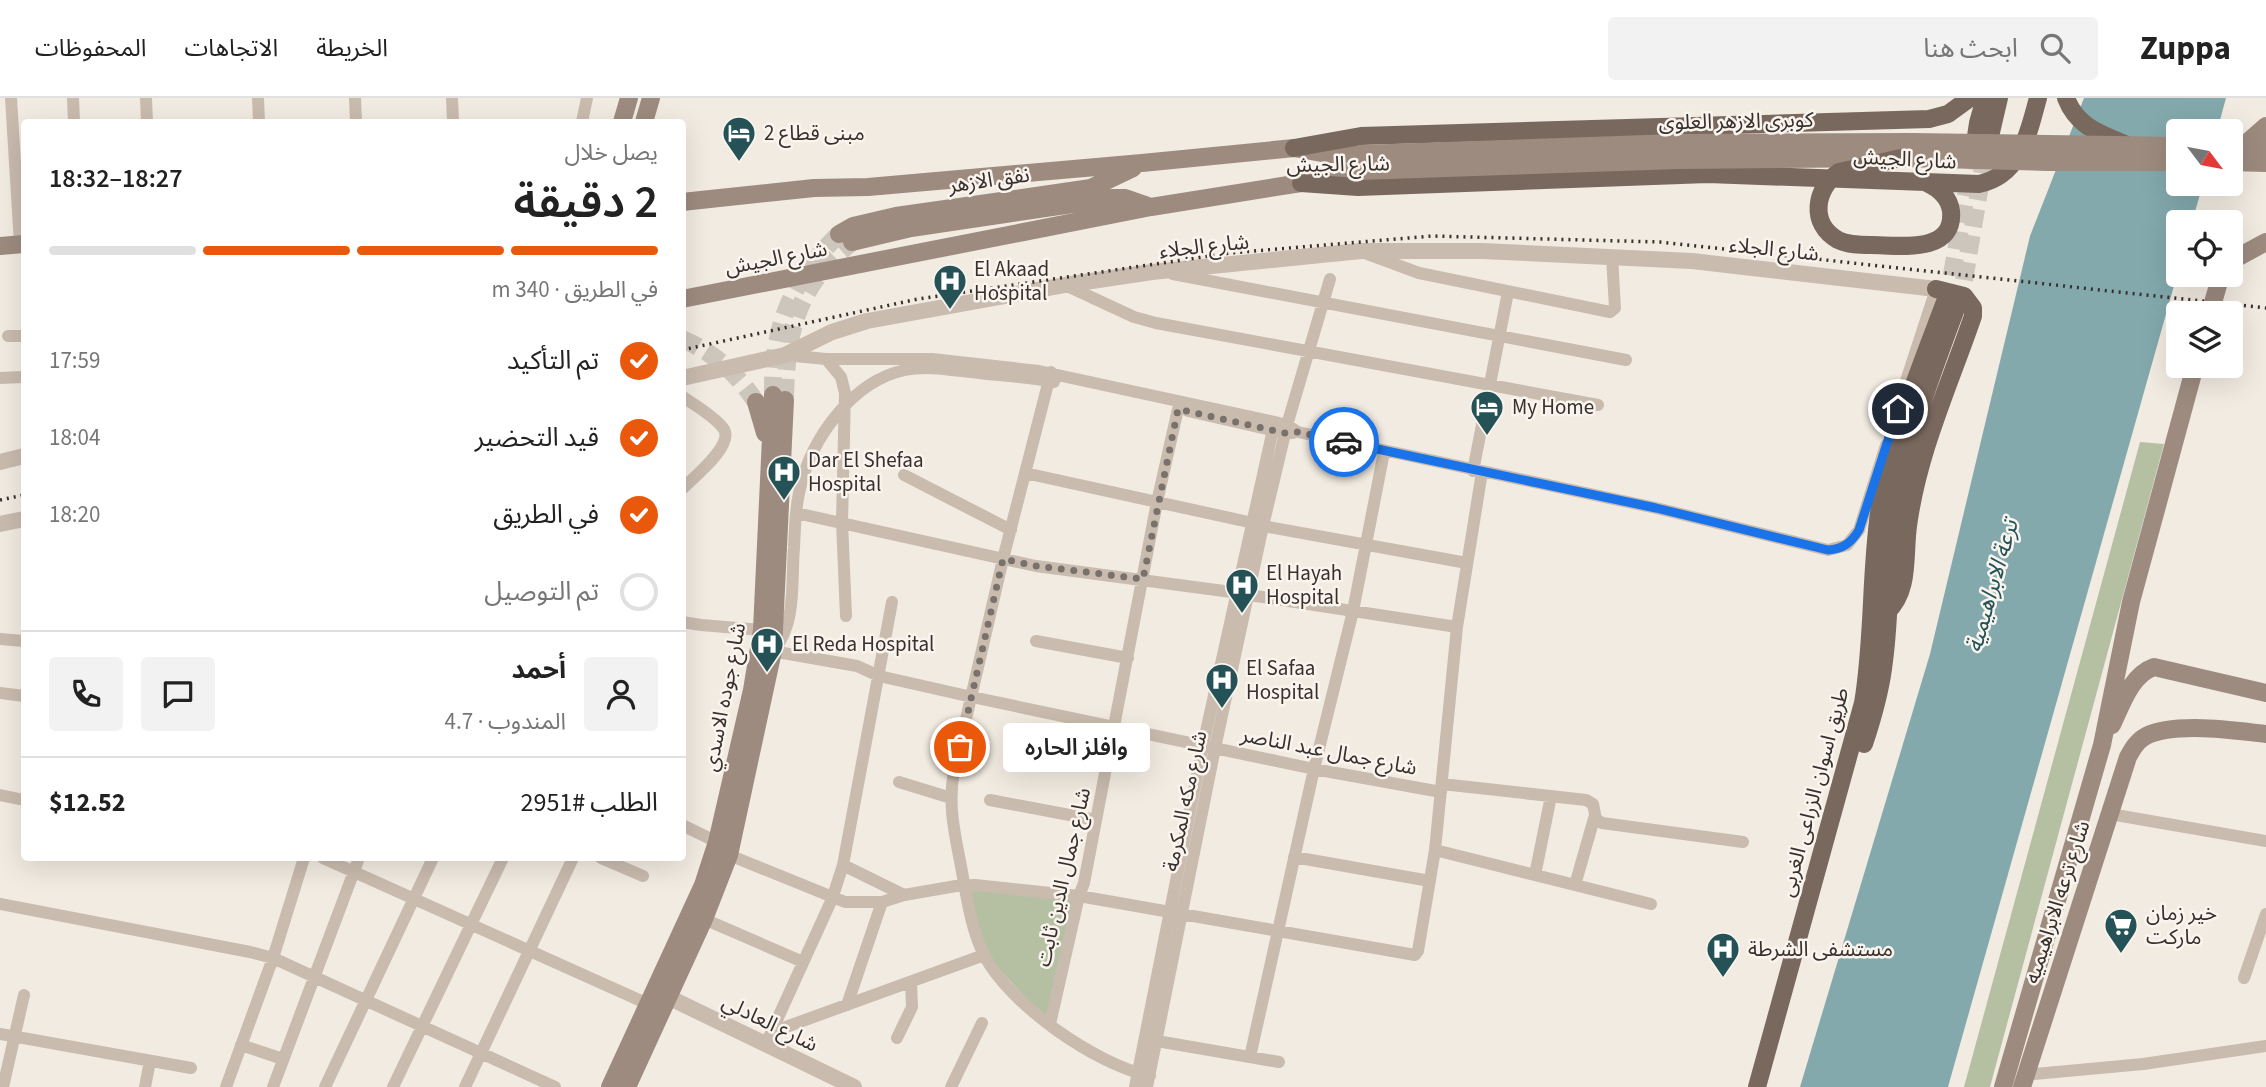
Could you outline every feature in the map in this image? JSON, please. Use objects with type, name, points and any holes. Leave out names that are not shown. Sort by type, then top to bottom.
[{"type":"main road","points":[[623,119],[629,98]]},
{"type":"main road","points":[[645,119],[651,98]]},
{"type":"main road","points":[[1986,98],[1978,123],[1978,161],[1999,98]]},
{"type":"main road","name":"شارع الجيش","points":[[686,298],[1152,207],[1301,183],[1358,187],[1708,174],[1979,184],[1991,181],[2011,167],[2024,145],[2038,98]]},
{"type":"main road","points":[[2066,98],[2076,117],[2085,126],[2127,145]]},
{"type":"main road","name":"شارع الجيش","points":[[686,202],[814,188],[882,186],[1142,163],[1294,148],[1361,136],[1908,119],[1939,117],[1963,104]]},
{"type":"main road","points":[[1903,181],[1886,169],[1880,160],[1878,149],[1882,139],[1908,119]]},
{"type":"main road","points":[[2244,142],[2266,126]]},
{"type":"main road","name":"كوبرى الازهر العلوى","points":[[1301,183],[1360,162],[1690,143],[1913,142],[2166,146]]},
{"type":"main road","points":[[2244,147],[2266,147]]},
{"type":"main road","name":"كوبرى الازهر العلوى","points":[[1294,148],[1360,162],[1901,158],[2166,162]]},
{"type":"main road","points":[[1901,158],[1839,172],[1831,177],[1820,192],[1818,202],[1820,220],[1831,235],[1847,244],[1871,245],[1926,245],[1943,236],[1951,218],[1950,206],[1945,196],[1927,183]]},
{"type":"main road","points":[[2244,162],[2266,163]]},
{"type":"main road","name":"نفق الازهر","points":[[1142,163],[1091,188],[895,216],[853,226],[846,238],[1119,198],[1152,207]]},
{"type":"main road","points":[[2243,254],[2266,242]]},
{"type":"main road","points":[[0,246],[21,244]]},
{"type":"main road","points":[[1887,612],[1894,606],[1902,591],[1908,526],[1927,443],[1973,316],[1970,301],[1964,296],[1946,299]]},
{"type":"main road","name":"طريق اسوان الزراعى الغربى","points":[[1764,1087],[1875,708],[1884,660],[1893,526],[1905,462],[1925,397],[1946,299]]},
{"type":"main road","name":"طريق اسوان الزراعى الغربى","points":[[1756,1087],[1861,711],[1868,665],[1878,524],[1886,477],[1909,402],[1946,299]]},
{"type":"main road","points":[[2102,746],[2131,602],[2193,378]]},
{"type":"main road","name":"شارع جوده الاسدي","points":[[627,1087],[704,919],[723,849],[752,690],[766,650],[782,477],[771,398],[765,431],[769,460],[762,630],[766,650]]},
{"type":"main road","points":[[2102,746],[2137,678],[2154,667],[2266,693]]},
{"type":"main road","name":"شارع ترعه الابراهيميه","points":[[2023,1081],[2128,757],[2135,745],[2145,737],[2177,729],[2266,734]]},
{"type":"main road","name":"شارع ترعه الابراهيميه","points":[[2003,1087],[2102,746]]},
{"type":"main road","name":"شارع جوده الاسدي","points":[[610,1087],[703,885],[723,849]]},
{"type":"street","points":[[11,98],[21,231]]},
{"type":"street","points":[[73,98],[74,119]]},
{"type":"street","points":[[146,98],[147,119]]},
{"type":"street","points":[[258,98],[259,119]]},
{"type":"street","points":[[355,98],[356,119]]},
{"type":"street","points":[[452,98],[453,119]]},
{"type":"street","points":[[583,119],[587,98]]},
{"type":"street","points":[[1361,251],[1407,270],[1612,312],[1615,308],[1612,256]]},
{"type":"street","name":"شارع الجلاء","points":[[686,377],[785,355],[832,332],[867,321],[1152,272],[1361,251],[1482,251],[1612,256],[1775,269],[1946,299],[1859,530],[1854,538],[1838,549],[1828,550],[1656,508],[1384,452],[1050,377],[932,359],[826,359],[785,355]]},
{"type":"street","points":[[1152,272],[1197,278],[1626,360]]},
{"type":"street","name":"شارع مكه المكرمة","points":[[1145,1079],[1209,746],[1258,524],[1284,428],[1330,279]]},
{"type":"street","points":[[1065,285],[1145,321],[1598,405]]},
{"type":"street","points":[[686,827],[723,849],[832,899],[857,904],[883,902],[904,895],[965,885],[1079,895],[1413,956],[1419,951],[1435,850],[1457,627],[1490,384],[1508,292]]},
{"type":"street","points":[[8,337],[21,336]]},
{"type":"street","points":[[826,359],[841,377],[845,393],[842,522],[846,616]]},
{"type":"street","name":"شارع الجلاء","points":[[843,409],[858,393],[876,381],[890,374],[918,368],[1050,377],[1178,409],[1284,428]]},
{"type":"street","points":[[0,378],[21,377]]},
{"type":"street","points":[[1050,377],[1003,559],[954,771],[951,798],[953,824],[975,930],[984,955],[1002,981],[1050,1024],[1102,1058],[1145,1079]]},
{"type":"street","points":[[686,399],[722,426],[726,436],[724,446],[686,485]]},
{"type":"street","name":"شارع جوده الاسدي","points":[[766,650],[784,636],[789,618],[800,488],[808,464],[843,409]]},
{"type":"street","name":"شارع جمال الدين ثابت","points":[[1050,1024],[1084,883],[1157,502],[1178,409]]},
{"type":"street","points":[[1250,1057],[1314,769],[1353,611],[1384,452]]},
{"type":"street","points":[[0,461],[21,457]]},
{"type":"street","points":[[1026,473],[1258,524],[1467,563]]},
{"type":"street","points":[[904,475],[1011,530]]},
{"type":"street","points":[[796,513],[1036,566],[1143,579],[1457,627]]},
{"type":"street","points":[[0,524],[21,520]]},
{"type":"street","points":[[769,1038],[832,899],[843,865],[892,602]]},
{"type":"street","points":[[686,622],[762,630]]},
{"type":"street","points":[[0,639],[21,641]]},
{"type":"street","points":[[1036,641],[1128,658]]},
{"type":"street","name":"شارع جمال عبد الناصر","points":[[766,650],[857,666],[879,676],[972,697],[1314,769],[1441,788],[1590,801],[1595,807],[1595,816]]},
{"type":"street","points":[[0,693],[21,696]]},
{"type":"street","points":[[899,782],[951,798]]},
{"type":"street","points":[[0,795],[21,799]]},
{"type":"street","points":[[1535,875],[1552,796]]},
{"type":"street","points":[[990,800],[1096,820]]},
{"type":"street","points":[[2110,814],[2266,841]]},
{"type":"street","points":[[1575,885],[1595,816],[1602,823],[1743,842]]},
{"type":"street","points":[[1435,850],[1651,904]]},
{"type":"street","points":[[1294,858],[1430,881]]},
{"type":"street","points":[[226,1087],[273,958],[303,861]]},
{"type":"street","points":[[330,861],[648,1004]]},
{"type":"street","points":[[273,1087],[358,861]]},
{"type":"street","points":[[325,1087],[432,861]]},
{"type":"street","points":[[393,1087],[502,861]]},
{"type":"street","points":[[465,1087],[572,861]]},
{"type":"street","points":[[608,861],[643,876]]},
{"type":"street","points":[[843,865],[904,895]]},
{"type":"street","points":[[847,1005],[883,902]]},
{"type":"street","points":[[0,904],[273,958],[555,1087]]},
{"type":"street","name":"شارع مكه المكرمة","points":[[1135,1087],[1145,1079],[1157,1041],[1176,911]]},
{"type":"street","points":[[2244,978],[2266,914]]},
{"type":"street","points":[[704,919],[803,962]]},
{"type":"street","points":[[769,1038],[847,1005],[984,955]]},
{"type":"street","points":[[897,1038],[912,1007],[911,982]]},
{"type":"street","points":[[4,1087],[24,995]]},
{"type":"street","name":"شارع العادلي","points":[[668,997],[769,1038],[853,1087]]},
{"type":"street","points":[[951,1087],[982,1023]]},
{"type":"street","points":[[0,1034],[191,1068]]},
{"type":"street","points":[[1157,1041],[1279,1062]]},
{"type":"street","points":[[241,1045],[282,1059]]},
{"type":"street","points":[[2023,1081],[2266,1046]]},
{"type":"street","points":[[145,1087],[150,1061]]},
{"type":"green space","points":[[2140,442],[2164,444],[1990,1087],[1964,1087]]},
{"type":"green space","points":[[966,886],[1079,896],[1049,1023],[987,956]]},
{"type":"water","name":"ترعة الابراهيمية","points":[[2084,98],[2226,98],[2220,119],[2166,119],[2166,196],[2200,196],[2195,210],[2166,210],[2166,287],[2174,287],[2170,301],[2166,301],[2166,314],[1948,1087],[1800,1087],[1930,654],[2030,236]]},
{"type":"tunnel","points":[[1945,302],[1972,161]]},
{"type":"tunnel","points":[[1957,306],[1963,286],[1984,162]]},
{"type":"tunnel","points":[[773,395],[776,348],[788,307],[808,269],[839,234]]},
{"type":"tunnel","points":[[785,397],[789,350],[799,310],[819,275],[852,242]]},
{"type":"tunnel","points":[[686,341],[724,365],[756,402]]},
{"type":"railway","points":[[686,349],[918,299],[1230,253],[1432,236],[1660,242],[2266,308]]},
{"type":"railway","points":[[0,500],[21,496]]},
{"type":"way so far","points":[[960,747],[1003,559],[1036,566],[1143,579],[1178,409],[1285,433],[1298,432],[1344,442]]},
{"type":"place","name":"مبنى قطاع 2","points":[[739,163]]},
{"type":"place","name":"El Akaad Hospital","points":[[950,311]]},
{"type":"place","name":"My Home","points":[[1487,437]]},
{"type":"place","name":"Dar El Shefaa Hospital","points":[[784,502]]},
{"type":"place","name":"El Hayah Hospital","points":[[1242,615]]},
{"type":"place","name":"El Reda Hospital","points":[[767,674]]},
{"type":"place","name":"El Safaa Hospital","points":[[1222,710]]},
{"type":"place","name":"وافلز الحاره","points":[[960,747]]},
{"type":"place","name":"خير زمان ماركت","points":[[2121,955]]},
{"type":"place","name":"مستشفى الشرطة","points":[[1723,979]]},
{"type":"route","points":[[1344,442],[1656,508],[1828,550],[1847,545],[1859,530],[1898,409]]}]
